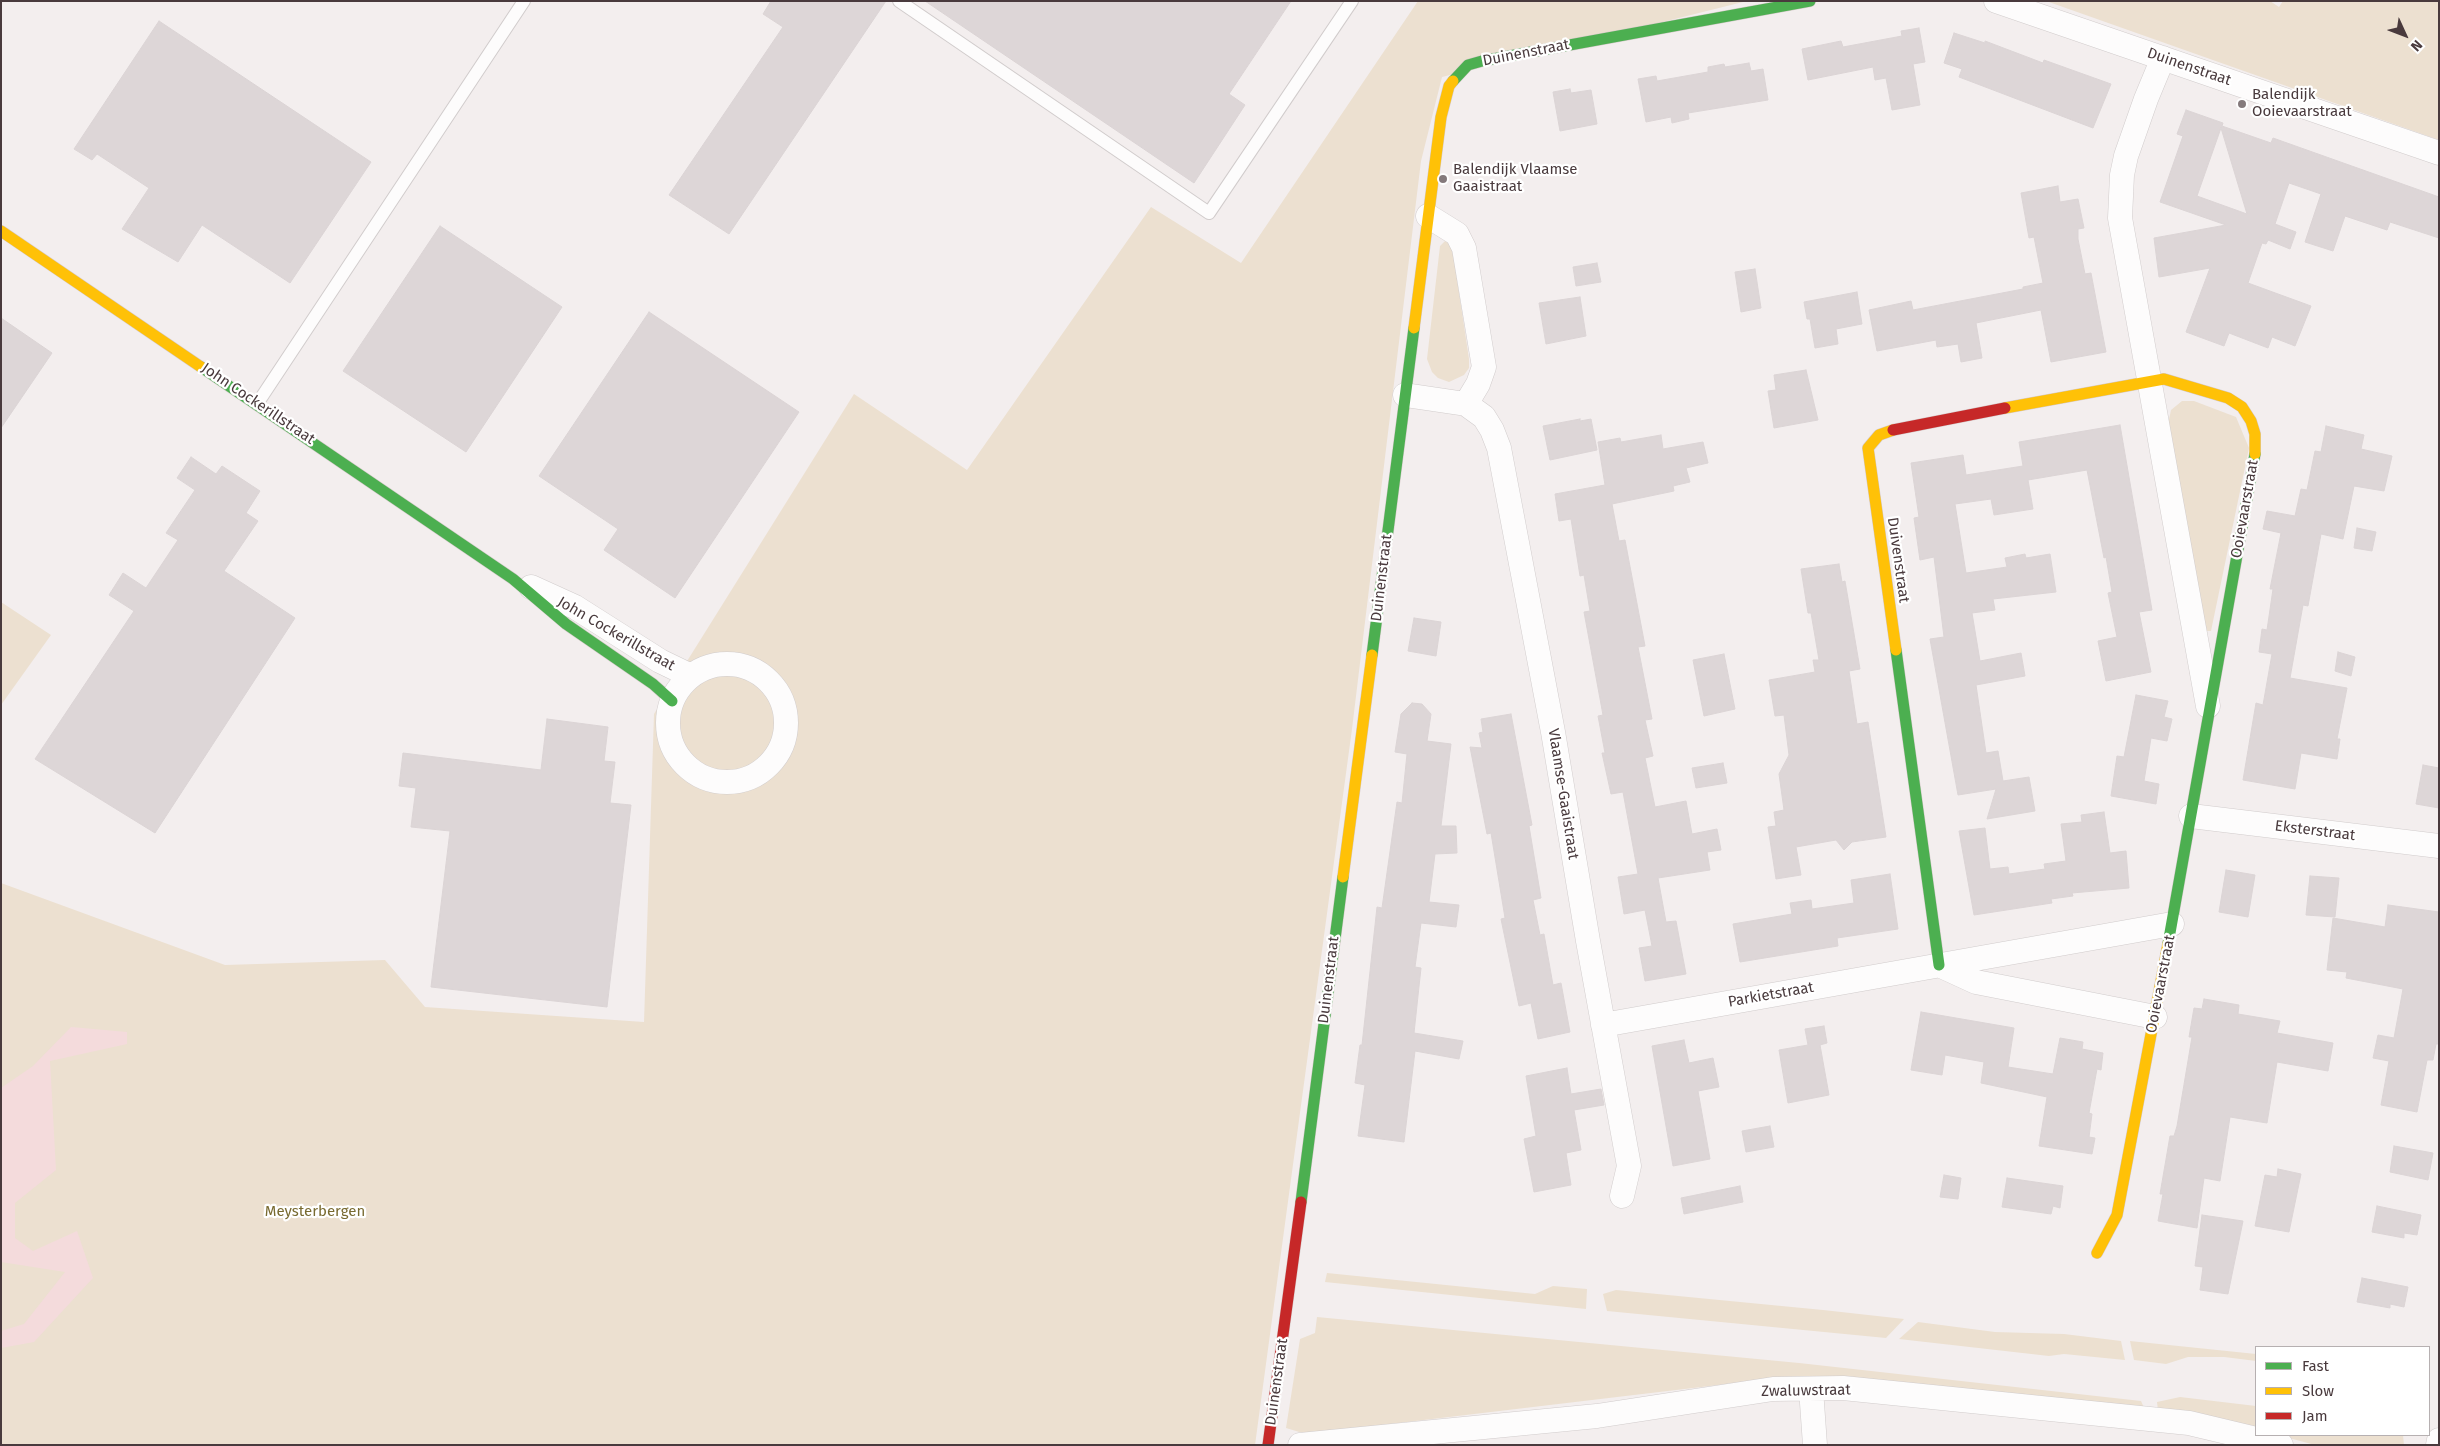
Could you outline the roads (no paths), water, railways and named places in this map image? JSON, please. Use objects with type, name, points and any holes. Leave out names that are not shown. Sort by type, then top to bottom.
[{"type":"street","name":"Duinenstraat","points":[[1268,1445],[1304,1184],[1441,117],[1449,86],[1458,73],[1468,66],[1511,56],[1810,1]]},
{"type":"street","name":"Duinenstraat","points":[[1996,1],[2439,153]]},
{"type":"street","name":"Ooievaarstraat","points":[[2163,58],[2126,156],[2120,193],[2120,218],[2209,711]]},
{"type":"street","points":[[1428,216],[1456,234],[1464,248],[1484,368],[1478,384],[1466,404]]},
{"type":"street","name":"John Cockerillstraat","points":[[1,231],[513,579],[566,624],[653,684],[672,701]]},
{"type":"street","name":"Ooievaarstraat","points":[[2096,1253],[2117,1215],[2172,924],[2256,450],[2255,434],[2251,421],[2242,407],[2228,398],[2164,379],[2149,382]]},
{"type":"street","name":"Duivenstraat","points":[[1939,965],[1868,448],[1879,435],[1899,428],[2149,382]]},
{"type":"street","name":"Vlaamse-Gaaistraat","points":[[1406,395],[1466,404],[1484,417],[1492,430],[1499,448],[1554,732],[1603,1025],[1630,1166],[1622,1196]]},
{"type":"street","name":"John Cockerillstraat","points":[[513,579],[575,608],[660,661],[691,676]]},
{"type":"street","name":"John Cockerillstraat","points":[[726,663],[744,666],[762,675],[775,688],[783,705],[786,724],[782,744],[772,761],[757,774],[738,781],[719,782],[700,776],[688,768],[678,757],[671,744],[668,730],[672,701],[679,687],[691,676],[707,667],[726,663]]},
{"type":"street","name":"Eksterstraat","points":[[2191,816],[2439,846]]},
{"type":"street","name":"Parkietstraat","points":[[1603,1025],[2172,924]]},
{"type":"street","points":[[1939,965],[1976,982],[2155,1017]]},
{"type":"street","name":"Zwaluwstraat","points":[[1300,1445],[1597,1416],[1773,1389],[1852,1389],[2189,1423],[2281,1445]]},
{"type":"street","points":[[1811,1389],[1815,1445]]},
{"type":"street","points":[[2438,1445],[2439,1440]]},
{"type":"lane","points":[[257,404],[524,1]]},
{"type":"lane","points":[[899,2],[1209,213],[1352,1]]},
{"type":"place","name":"Balendijk Ooievaarstraat","points":[[2242,104]]},
{"type":"place","name":"Balendijk Vlaamse Gaaistraat","points":[[1443,179]]},
{"type":"park label","name":"Meysterbergen","points":[[315,1212]]}]
